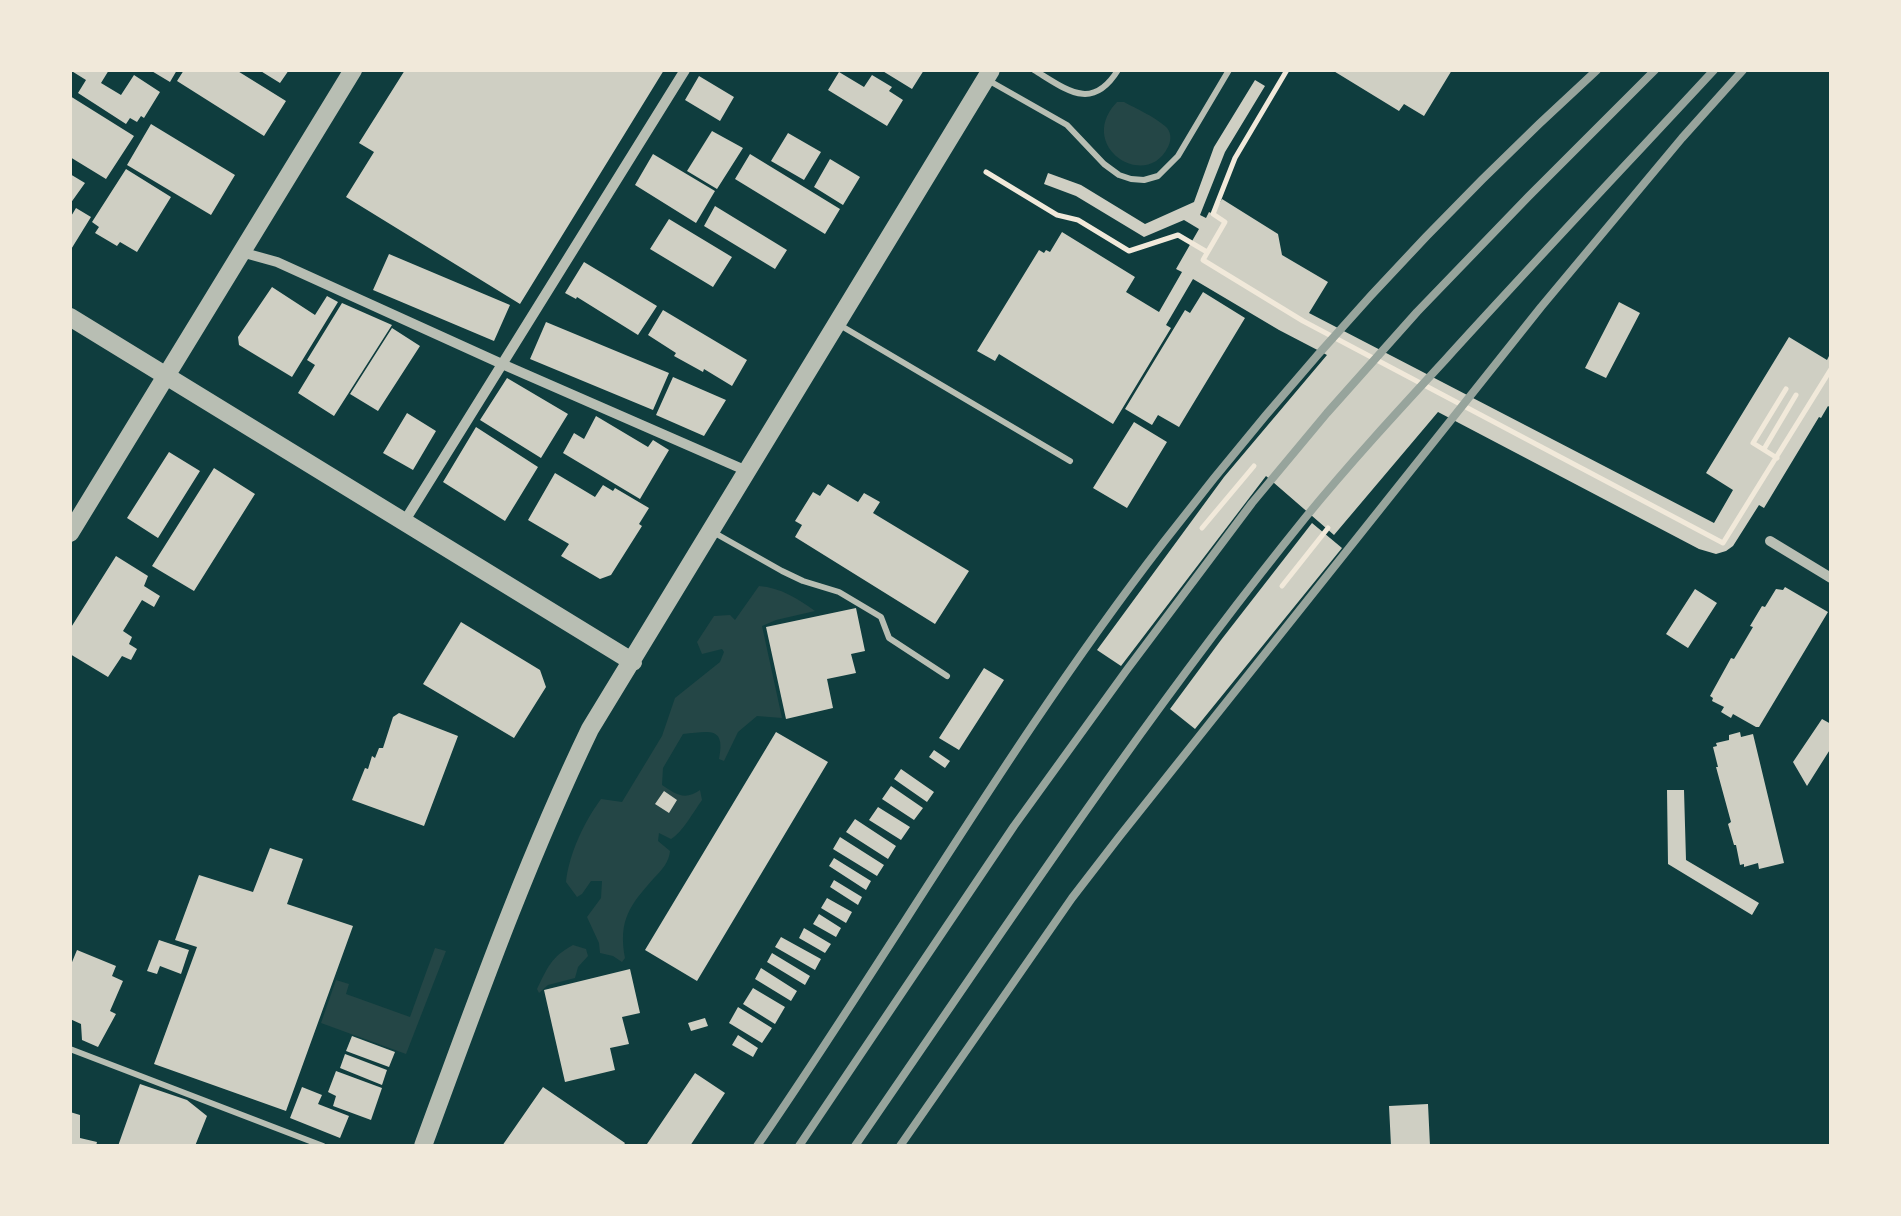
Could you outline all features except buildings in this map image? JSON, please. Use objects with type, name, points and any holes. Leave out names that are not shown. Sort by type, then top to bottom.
[{"type":"street","points":[[70,532],[353,70]]},
{"type":"street","points":[[404,522],[685,70]]},
{"type":"street","points":[[423,1146],[498,941],[557,797],[590,729],[989,75]]},
{"type":"street","points":[[241,252],[278,262],[747,471]]},
{"type":"street","points":[[70,317],[633,662]]},
{"type":"street","points":[[1770,540],[1831,578]]},
{"type":"lane","points":[[1034,70],[1070,92],[1089,94],[1101,91],[1118,70]]},
{"type":"lane","points":[[989,75],[1067,125],[1104,164],[1131,179],[1144,180],[1158,176],[1178,156],[1228,70]]},
{"type":"lane","points":[[837,323],[1070,461]]},
{"type":"lane","points":[[712,532],[803,581],[839,592],[881,617],[889,638],[947,676]]},
{"type":"lane","points":[[70,1049],[324,1146]]},
{"type":"path","points":[[1288,70],[1235,158],[1213,214],[1225,222],[1203,260],[1303,321],[1723,542],[1831,369]]},
{"type":"path","points":[[986,172],[1057,214],[1078,220],[1128,252],[1178,235],[1207,252]]},
{"type":"path","points":[[1778,458],[1753,443],[1786,389]]},
{"type":"path","points":[[1764,449],[1796,396]]},
{"type":"path","points":[[1202,528],[1254,466]]},
{"type":"path","points":[[1282,586],[1328,528]]},
{"type":"shaded area","points":[[1117,102],[1140,110],[1167,128],[1169,144],[1158,160],[1145,165],[1131,164],[1118,158],[1109,147],[1104,134],[1106,118]]},
{"type":"shaded area","points":[[759,586],[788,594],[815,611],[762,626],[782,718],[757,716],[738,732],[724,761],[719,759],[720,740],[713,733],[683,734],[663,768],[662,785],[685,796],[700,790],[702,800],[675,836],[671,839],[659,833],[658,841],[670,851],[669,855],[628,914],[622,962],[600,953],[587,917],[601,898],[602,881],[591,881],[577,897],[566,882],[574,849],[601,799],[622,802],[662,736],[675,698],[720,662],[722,649],[702,654],[697,642],[714,616],[730,615],[735,620]]},
{"type":"shaded area","points":[[573,945],[586,949],[588,956],[578,967],[575,978],[548,985],[539,993],[537,989],[551,963]]},
{"type":"shaded area","points":[[435,948],[446,951],[406,1054],[321,1023],[336,980],[349,984],[346,994],[410,1017]]},
{"type":"railway","points":[[757,1146],[1056,690],[1163,543],[1264,418],[1370,297],[1481,181],[1597,70]]},
{"type":"railway","points":[[799,1146],[1014,826],[1252,503],[1417,312],[1655,70]]},
{"type":"railway","points":[[855,1146],[1130,749],[1305,518],[1410,398],[1714,70]]},
{"type":"railway","points":[[900,1146],[1072,898],[1119,837],[1541,307],[1743,70]]}]
